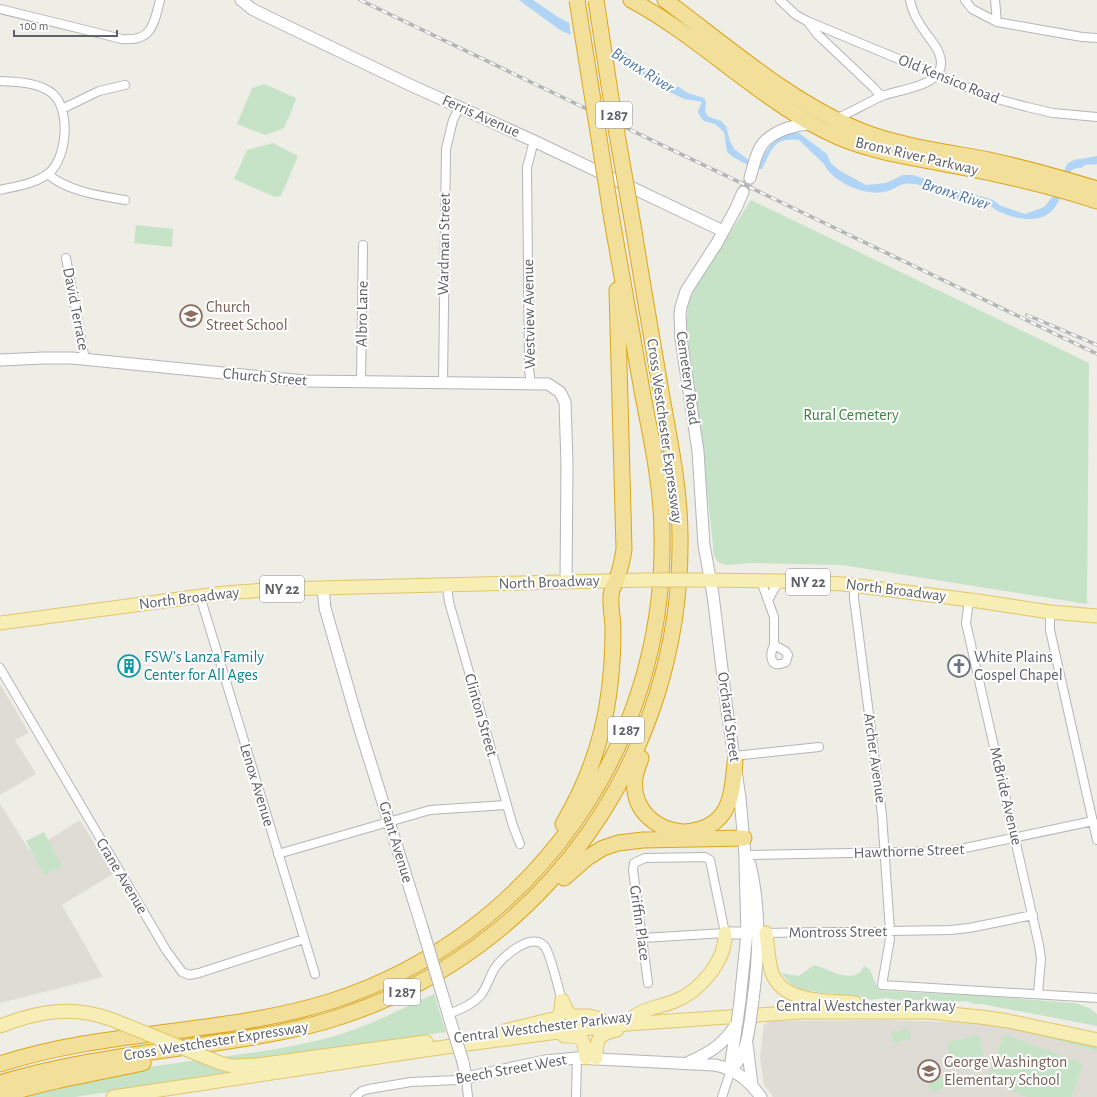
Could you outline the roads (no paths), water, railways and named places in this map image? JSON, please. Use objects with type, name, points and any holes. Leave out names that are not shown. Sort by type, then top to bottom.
[{"type":"highway","name":"Cross Westchester Expressway","points":[[0,1064],[62,1048],[236,1023],[297,1011],[332,1001],[378,983],[422,961],[462,935],[501,904],[535,870],[559,843],[584,808],[603,777],[622,738],[638,699],[646,670],[657,621],[662,561],[662,526],[660,501],[647,417],[612,225],[577,0]]},
{"type":"highway","name":"Cross Westchester Expressway","points":[[0,1083],[41,1071],[78,1063],[277,1034],[325,1022],[362,1009],[408,989],[440,972],[473,950],[509,921],[540,893],[573,854],[596,823],[622,780],[639,745],[660,686],[672,637],[678,587],[680,537],[675,475],[613,111],[596,0]]},
{"type":"highway","name":"Bronx River Parkway","points":[[631,0],[668,23],[749,83],[812,124],[845,140],[874,149],[998,174],[1053,182],[1069,186],[1097,189]]},
{"type":"highway","name":"Bronx River Parkway","points":[[665,0],[781,87],[814,108],[835,119],[889,140],[1001,163],[1053,182]]},
{"type":"highway","name":"Bronx River Parkway","points":[[1069,186],[1097,202]]},
{"type":"highway","points":[[501,904],[550,843],[562,825],[584,784],[596,755],[605,722],[609,697],[613,629],[611,594],[617,580],[624,549],[617,305],[612,225]]},
{"type":"highway","points":[[639,745],[642,756],[636,773],[635,787],[638,802],[651,820],[670,830],[744,834]]},
{"type":"highway","points":[[685,832],[707,826],[714,822],[724,812],[731,798],[735,759]]},
{"type":"highway","points":[[540,893],[552,890],[577,865],[596,852],[618,843],[643,840],[744,834]]},
{"type":"highway","points":[[0,1096],[63,1079],[170,1058],[239,1040]]},
{"type":"main road","name":"North Broadway","points":[[0,623],[200,596],[279,589],[566,583],[617,580],[780,581],[854,585],[1050,612],[1097,616]]},
{"type":"main road","points":[[586,1058],[596,1047],[598,1039],[608,1032],[618,1030],[643,1010],[676,1001],[692,992],[716,964],[723,950],[725,933]]},
{"type":"main road","points":[[762,933],[773,975],[780,986],[788,992],[802,998],[854,1003]]},
{"type":"main road","points":[[562,1000],[567,1011],[572,1016],[589,1016],[600,1019]]},
{"type":"main road","points":[[506,1035],[557,1018],[562,1012],[562,1000]]},
{"type":"main road","name":"Central Westchester Parkway","points":[[0,1026],[38,1014],[64,1011],[90,1013],[113,1020],[220,1063],[232,1066],[257,1065],[631,1020],[785,1005],[854,1003],[914,1004],[982,1009],[1018,1015],[1097,1033]]},
{"type":"main road","name":"Central Westchester Parkway","points":[[113,1097],[600,1019],[631,1020],[801,1012],[929,1012],[1008,1021],[1097,1040]]},
{"type":"main road","points":[[506,1035],[534,1038],[576,1035],[582,1039],[585,1044],[586,1058]]},
{"type":"street","points":[[0,9],[122,39],[136,40],[142,38],[149,32],[160,0]]},
{"type":"street","name":"Ferris Avenue","points":[[241,0],[252,9],[265,16],[408,84],[460,106],[723,231]]},
{"type":"street","name":"Old Kensico Road","points":[[780,0],[796,15],[807,21],[990,97],[1012,104],[1053,112],[1097,117]]},
{"type":"street","points":[[751,174],[763,143],[783,130],[796,126],[835,119],[848,114],[881,96],[928,83],[937,75],[941,65],[940,55],[918,22],[910,0]]},
{"type":"street","points":[[965,0],[972,9],[997,22],[1082,37],[1097,38]]},
{"type":"street","points":[[995,0],[997,22]]},
{"type":"street","name":"Old Kensico Road","points":[[807,21],[817,34],[881,96]]},
{"type":"street","points":[[0,81],[27,83],[44,88],[61,104],[64,117],[64,142],[58,161],[54,168],[48,174],[36,181],[0,190]]},
{"type":"street","points":[[62,109],[99,90],[125,85]]},
{"type":"street","name":"Wardman Street","points":[[443,384],[446,149],[453,120],[460,106]]},
{"type":"street","name":"Westview Avenue","points":[[534,141],[527,167],[529,369],[531,384],[548,384],[552,386],[560,392],[565,402],[567,458],[566,583]]},
{"type":"street","points":[[48,174],[54,180],[67,186],[102,196],[125,200]]},
{"type":"street","name":"Cemetery Road","points":[[711,580],[704,545],[698,451],[681,339],[680,314],[686,291],[717,243],[744,192]]},
{"type":"street","name":"Albro Lane","points":[[361,382],[362,245]]},
{"type":"street","name":"David Terrace","points":[[66,258],[86,360]]},
{"type":"street","name":"Church Street","points":[[0,360],[43,358],[86,360],[287,380],[443,384],[531,384]]},
{"type":"street","name":"Orchard Street","points":[[711,580],[735,759],[746,855],[747,933],[731,1070]]},
{"type":"street","points":[[761,581],[774,617],[774,645]]},
{"type":"street","points":[[768,601],[780,581]]},
{"type":"street","name":"Archer Avenue","points":[[854,585],[854,598],[886,853],[890,935],[882,985],[1038,993]]},
{"type":"street","name":"Clinton Street","points":[[447,586],[449,602],[506,805],[520,844]]},
{"type":"street","name":"Grant Avenue","points":[[323,588],[325,608],[359,726],[379,786],[463,1062],[468,1097]]},
{"type":"street","name":"Lenox Avenue","points":[[200,596],[315,974]]},
{"type":"street","name":"McBride Avenue","points":[[969,600],[966,623],[1040,945],[1041,959],[1038,993]]},
{"type":"street","points":[[1050,612],[1050,630],[1053,645],[1097,840]]},
{"type":"street","name":"Crane Avenue","points":[[0,668],[166,950],[182,972],[189,975],[199,973],[304,939]]},
{"type":"street","points":[[735,759],[819,746]]},
{"type":"street","points":[[278,854],[430,810],[506,805]]},
{"type":"street","name":"Hawthorne Street","points":[[746,855],[951,851],[1016,839],[1093,821]]},
{"type":"street","name":"Orchard Street","points":[[746,855],[750,863],[762,933]]},
{"type":"street","name":"Griffin Place","points":[[648,983],[633,870],[634,863],[645,858],[704,857],[710,860],[712,863],[725,933]]},
{"type":"street","name":"Montross Street","points":[[642,938],[725,933],[890,935],[956,929],[1032,915]]},
{"type":"street","points":[[722,1097],[731,1070],[740,1060],[747,1042],[762,933]]},
{"type":"street","points":[[448,1014],[463,1008],[479,997],[484,991],[494,970],[506,956],[516,948],[529,942],[542,943],[547,950],[562,1000]]},
{"type":"street","points":[[1038,993],[1097,998]]},
{"type":"street","points":[[688,1063],[708,1053],[721,1044],[730,1036],[737,1023]]},
{"type":"street","points":[[747,1042],[752,1085]]},
{"type":"street","points":[[576,1097],[586,1058]]},
{"type":"street","name":"Beech Street West","points":[[354,1097],[362,1091],[411,1082],[457,1080],[538,1062],[586,1058],[715,1065],[731,1070]]},
{"type":"street","points":[[731,1070],[742,1076],[752,1085],[761,1097]]},
{"type":"water","name":"Bronx River","points":[[519,0],[533,0],[558,17],[626,53],[664,82],[679,87],[688,93],[704,98],[706,102],[705,112],[709,117],[721,121],[726,126],[734,149],[750,161],[759,162],[770,146],[780,137],[789,133],[799,133],[827,154],[830,162],[840,171],[866,185],[886,183],[903,175],[913,175],[993,200],[1001,206],[1025,214],[1044,207],[1055,194],[1067,164],[1074,160],[1097,156],[1097,164],[1085,165],[1070,172],[1059,201],[1054,208],[1048,214],[1039,218],[1028,219],[1008,215],[997,211],[990,206],[981,206],[969,201],[954,200],[929,188],[915,184],[909,183],[888,191],[876,193],[859,190],[841,182],[834,177],[824,164],[799,140],[784,141],[774,146],[762,169],[756,169],[733,157],[727,152],[724,132],[715,124],[704,121],[699,115],[698,111],[702,102],[684,99],[654,84],[616,56],[560,30]]},
{"type":"tunnel","points":[[743,192],[750,178]]},
{"type":"railway","points":[[360,0],[1097,354]]},
{"type":"railway","points":[[1027,315],[1097,345]]},
{"type":"place","name":"Church Street School","points":[[191,316]]},
{"type":"place","name":"FSW’s Lanza Family Center for All Ages","points":[[129,666]]},
{"type":"place","name":"White Plains Gospel Chapel","points":[[959,666]]},
{"type":"place","name":"George Washington Elementary School","points":[[929,1071]]},
{"type":"park label","name":"Rural Cemetery","points":[[851,415]]}]
